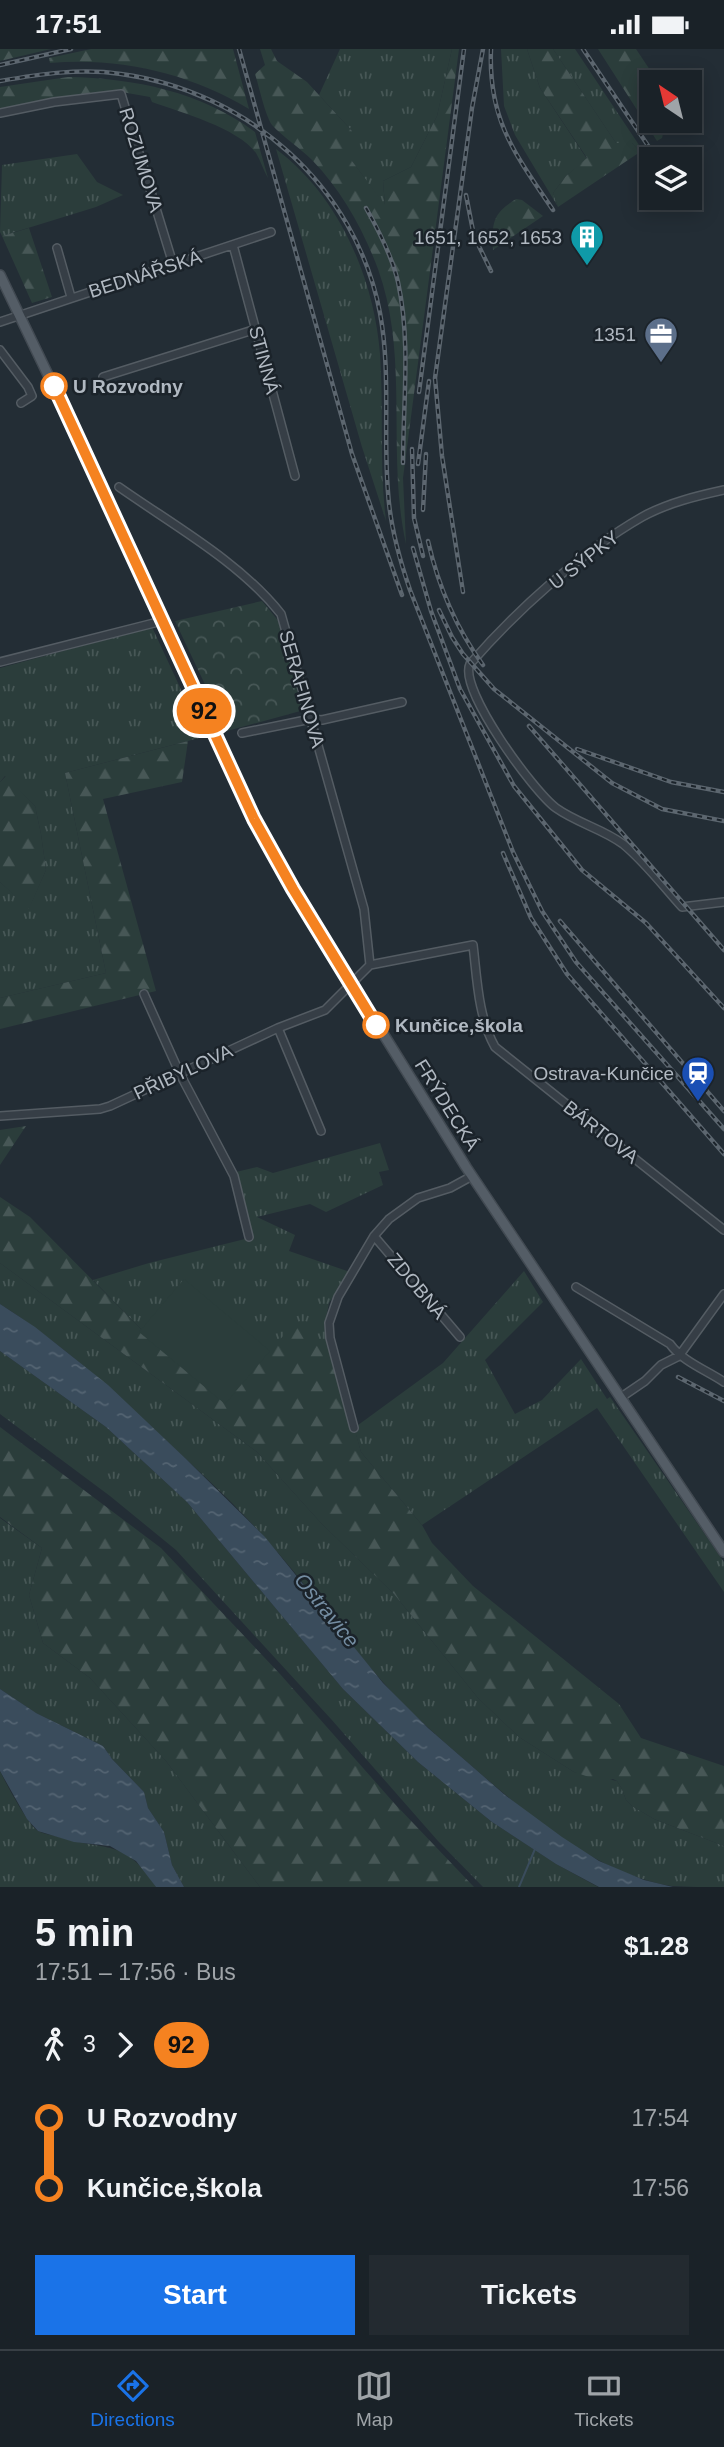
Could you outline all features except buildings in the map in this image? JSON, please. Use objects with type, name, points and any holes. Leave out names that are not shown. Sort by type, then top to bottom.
[{"type":"main road","name":"FRÝDECKÁ","points":[[0,275],[254,819],[282,871],[472,1176],[724,1552]]},
{"type":"street","name":"ROZUMOVA","points":[[0,113],[54,102],[121,94],[173,264]]},
{"type":"street","name":"BEDNÁŘSKÁ","points":[[0,322],[271,232]]},
{"type":"street","name":"STINNÁ","points":[[233,245],[295,475]]},
{"type":"street","points":[[57,248],[71,297]]},
{"type":"street","points":[[103,377],[256,329]]},
{"type":"street","points":[[0,350],[32,396],[21,403]]},
{"type":"street","name":"SERAFINOVA","points":[[119,487],[243,574],[266,594],[281,614],[364,909],[370,965]]},
{"type":"street","name":"U SÝPKY","points":[[724,490],[698,496],[643,516],[593,549],[512,618],[468,668],[472,688],[492,726],[521,769],[546,799],[578,822],[621,843],[682,907],[724,902]]},
{"type":"street","points":[[0,662],[162,621]]},
{"type":"street","points":[[242,733],[311,719],[322,720],[402,702]]},
{"type":"street","name":"BÁRTOVA","points":[[370,965],[472,945],[479,996],[489,1036],[495,1047],[724,1230]]},
{"type":"street","name":"PŘIBYLOVA","points":[[0,1116],[100,1109],[278,1028],[325,1010],[370,965]]},
{"type":"street","points":[[144,993],[180,1074],[234,1176],[249,1237]]},
{"type":"street","points":[[278,1028],[321,1131]]},
{"type":"street","points":[[354,1428],[330,1338],[329,1323],[338,1297],[374,1235],[389,1219],[418,1198],[450,1188],[472,1176]]},
{"type":"street","name":"ZDOBNÁ","points":[[374,1235],[460,1337]]},
{"type":"street","points":[[576,1287],[670,1344],[679,1356],[724,1382]]},
{"type":"street","points":[[620,1398],[645,1381],[661,1365],[679,1356],[724,1294]]},
{"type":"green space","points":[[0,49],[51,49],[0,61]]},
{"type":"green space","points":[[91,49],[233,49],[249,109],[202,86],[153,70],[102,63],[50,63],[49,58]]},
{"type":"green space","points":[[260,49],[271,49],[277,61],[307,82],[352,131],[352,161],[385,205],[383,181],[411,167],[437,116],[452,49],[459,49],[403,478],[406,544],[400,510],[393,337],[388,303],[378,269],[366,239],[333,184],[312,160],[269,120],[255,74],[265,65]]},
{"type":"green space","points":[[340,49],[452,49],[437,116],[411,167],[383,181],[385,206],[352,161],[352,131],[319,95]]},
{"type":"green space","points":[[501,49],[527,49],[540,88],[587,159],[566,176],[553,193],[558,207],[515,135],[504,106]]},
{"type":"green space","points":[[527,49],[553,49],[616,143],[632,143],[639,151],[558,207],[553,193],[566,176],[587,158],[540,88]]},
{"type":"green space","points":[[553,49],[575,49],[640,147],[639,151],[632,143],[616,143]]},
{"type":"green space","points":[[598,49],[636,49],[650,70],[639,70],[639,113]]},
{"type":"green space","points":[[68,77],[142,84],[190,97],[213,107],[255,132],[268,178],[256,153],[248,144],[208,122],[152,102],[150,97],[116,91],[0,109],[0,87]]},
{"type":"green space","points":[[652,133],[663,133],[662,138],[657,141]]},
{"type":"green space","points":[[276,149],[318,190],[335,214],[361,268],[370,297],[380,354],[386,521],[362,447]]},
{"type":"green space","points":[[77,154],[97,182],[123,195],[96,207],[2,236],[2,165]]},
{"type":"green space","points":[[516,199],[522,200],[543,216],[493,250],[495,220],[502,209]]},
{"type":"green space","points":[[29,228],[52,297],[32,303],[2,236]]},
{"type":"green space","points":[[262,601],[281,624],[304,710],[227,731],[175,621]]},
{"type":"green space","points":[[152,627],[203,737],[65,773],[106,973],[0,998],[0,882],[29,908],[46,870],[35,806],[5,776],[0,782],[0,668]]},
{"type":"green space","points":[[188,741],[182,782],[103,799],[156,991],[0,1029],[0,998],[106,973],[65,773]]},
{"type":"green space","points":[[6,776],[35,806],[41,834],[46,870],[29,909],[0,882],[0,782]]},
{"type":"green space","points":[[26,1126],[0,1165],[0,1130]]},
{"type":"green space","points":[[380,1143],[389,1170],[379,1172],[383,1185],[326,1212],[310,1204],[257,1217],[295,1235],[289,1251],[350,1272],[329,1303],[325,1323],[333,1350],[228,1397],[140,1328],[93,1280],[253,1237],[236,1172],[257,1167],[273,1173]]},
{"type":"green space","points":[[0,1197],[30,1217],[140,1328],[228,1396],[295,1323],[333,1350],[361,1452],[422,1525],[432,1543],[473,1586],[619,1704],[641,1738],[724,1766],[724,1846],[654,1819],[626,1800],[617,1781],[613,1779],[604,1782],[574,1772],[519,1737],[478,1698],[394,1594],[321,1523],[257,1452],[0,1263]]},
{"type":"green space","points":[[0,1263],[257,1452],[321,1523],[394,1594],[478,1698],[519,1737],[574,1772],[617,1781],[626,1800],[654,1819],[724,1846],[724,1887],[671,1886],[642,1879],[587,1854],[536,1819],[422,1723],[352,1646],[280,1555],[219,1490],[89,1370],[0,1304]]},
{"type":"green space","points":[[524,1271],[543,1302],[485,1360],[515,1414],[542,1400],[581,1359],[724,1562],[724,1592],[597,1408],[422,1525],[361,1452],[354,1428],[443,1363]]},
{"type":"green space","points":[[184,1279],[270,1351],[225,1404],[139,1332]]},
{"type":"green space","points":[[0,1351],[106,1427],[187,1502],[343,1689],[418,1762],[492,1822],[556,1864],[598,1887],[483,1887],[438,1841],[331,1719],[176,1550],[110,1496],[0,1414]]},
{"type":"green space","points":[[0,1427],[161,1548],[474,1887],[260,1887],[166,1761],[90,1678],[43,1643],[29,1595],[42,1548],[0,1517]]},
{"type":"green space","points":[[0,1518],[42,1548],[29,1595],[43,1643],[90,1678],[166,1761],[260,1887],[184,1887],[172,1865],[164,1832],[148,1808],[144,1792],[103,1746],[36,1713],[0,1689]]},
{"type":"green space","points":[[0,1771],[23,1812],[38,1831],[124,1853],[145,1871],[156,1887],[0,1887]]},
{"type":"water","points":[[0,1304],[35,1327],[108,1385],[185,1458],[265,1537],[383,1683],[428,1728],[505,1795],[599,1861],[644,1880],[673,1887],[599,1887],[556,1864],[492,1822],[418,1762],[343,1689],[187,1502],[106,1427],[0,1351]]},
{"type":"water","points":[[0,1689],[36,1713],[103,1746],[144,1792],[148,1808],[164,1832],[172,1865],[184,1887],[156,1887],[136,1861],[110,1846],[74,1842],[38,1831],[27,1819],[0,1771]]},
{"type":"waterway","points":[[519,1887],[535,1849]]},
{"type":"railway","points":[[0,65],[71,49]]},
{"type":"railway","points":[[239,49],[352,454],[402,595]]},
{"type":"railway","points":[[419,392],[464,49]]},
{"type":"railway","points":[[463,592],[442,456],[435,378],[472,108],[483,49]]},
{"type":"railway","points":[[491,49],[491,74],[499,116],[516,153],[553,210]]},
{"type":"railway","points":[[583,49],[649,147]]},
{"type":"railway","points":[[0,81],[45,74],[90,72],[121,74],[167,84],[211,101],[252,124],[289,152],[321,186],[347,224],[367,267],[380,313],[385,357],[389,505],[402,566],[513,852],[542,911],[576,962],[724,1129]]},
{"type":"railway","points":[[466,195],[474,236],[491,271]]},
{"type":"railway","points":[[366,208],[392,263],[402,305],[405,350],[403,463]]},
{"type":"railway","points":[[418,464],[429,381]]},
{"type":"railway","points":[[412,449],[414,518],[423,556]]},
{"type":"railway","points":[[423,510],[426,454]]},
{"type":"railway","points":[[428,541],[449,606],[483,665]]},
{"type":"railway","points":[[413,548],[431,611],[460,689],[514,786],[582,870],[646,923],[724,1008]]},
{"type":"railway","points":[[439,610],[463,654],[494,689],[612,783],[662,809],[724,821]]},
{"type":"railway","points":[[529,726],[724,950]]},
{"type":"railway","points":[[577,749],[671,782],[724,792]]},
{"type":"railway","points":[[503,853],[531,918],[567,974],[724,1154]]},
{"type":"railway","points":[[560,921],[724,1111]]},
{"type":"railway","points":[[678,1377],[724,1401]]},
{"type":"bus line","name":"92","points":[[54,386],[234,780],[282,871],[376,1025]]},
{"type":"place","name":"1651, 1652, 1653","points":[[587,267]]},
{"type":"place","name":"1351","points":[[661,364]]},
{"type":"place","name":"U Rozvodny","points":[[54,386]]},
{"type":"place","name":"Kunčice,škola","points":[[376,1025]]},
{"type":"place","name":"Ostrava-Kunčice","points":[[698,1103]]},
{"type":"water label","name":"Ostravice","points":[[327,1610]]}]
